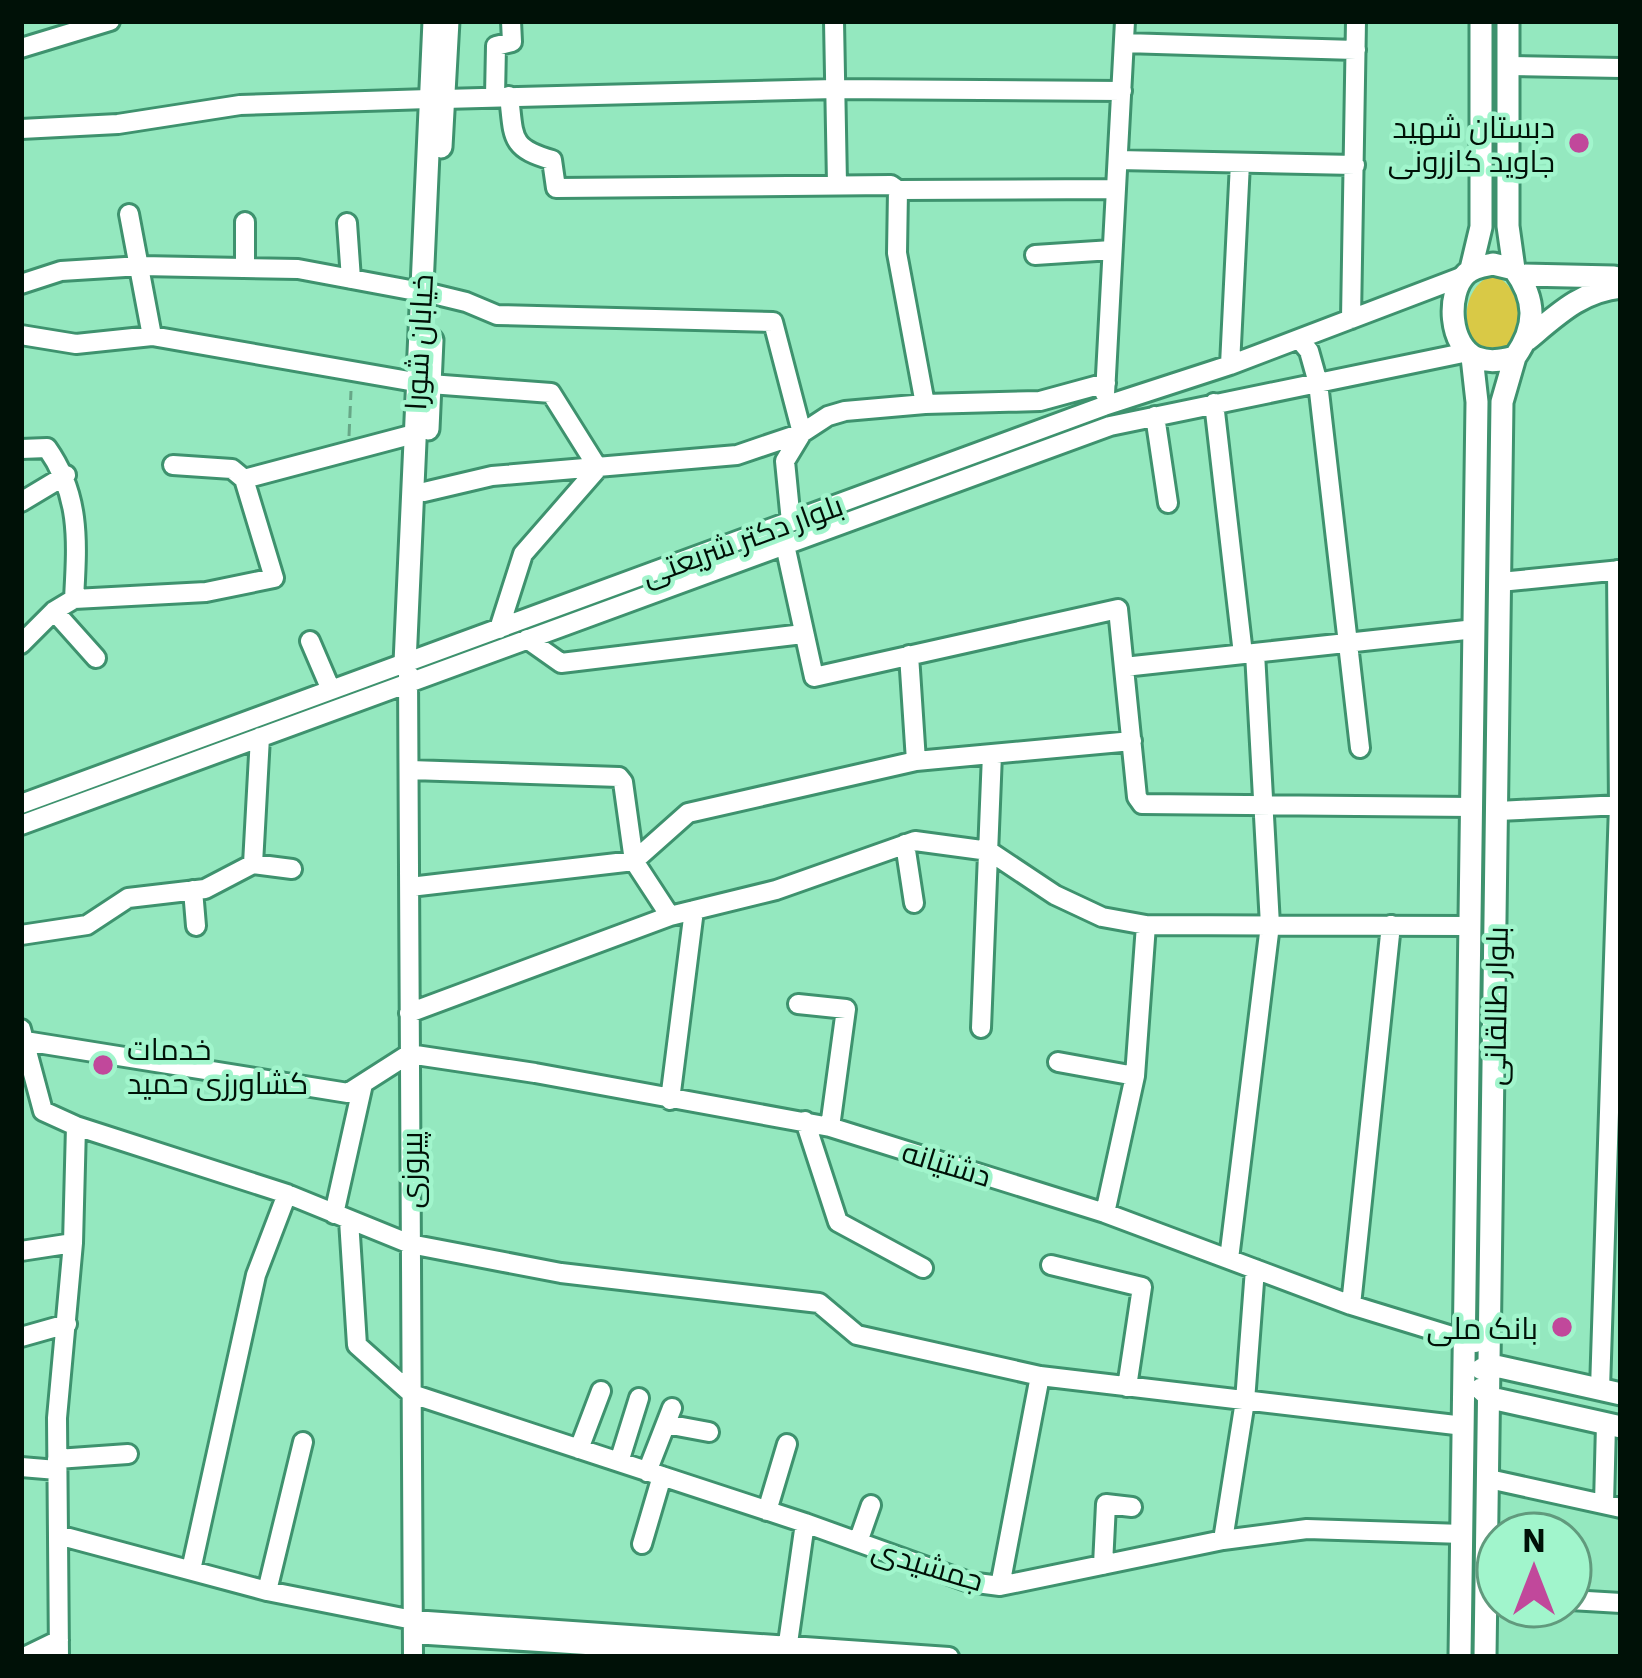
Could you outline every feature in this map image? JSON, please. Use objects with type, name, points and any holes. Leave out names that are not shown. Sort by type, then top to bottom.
[{"type":"main road","name":"خیابان شورا","points":[[412,668],[424,492],[423,383],[436,98],[434,21]]},
{"type":"main road","name":"خیابان شورا","points":[[436,98],[448,21]]},
{"type":"main road","points":[[1481,21],[1480,227],[1454,314],[1460,341],[1470,354],[1493,362],[1521,349],[1568,305],[1595,290],[1621,286]]},
{"type":"main road","points":[[1508,21],[1508,226],[1517,272],[1531,300],[1531,326],[1521,349]]},
{"type":"main road","points":[[1467,273],[1493,264],[1517,272],[1621,277]]},
{"type":"main road","name":"بلوار طالقانی","points":[[1490,1510],[1502,402],[1521,349]]},
{"type":"main road","name":"بلوار طالقانی","points":[[1460,1657],[1478,402],[1470,354]]},
{"type":"main road","name":"خیابان شورا","points":[[412,668],[414,434],[423,383]]},
{"type":"main road","points":[[1467,1247],[1478,1253],[1492,1247]]},
{"type":"main road","points":[[1610,1392],[1524,1372],[1491,1356],[1466,1376],[1490,1398],[1614,1425]]},
{"type":"main road","points":[[1517,1404],[1524,1372]]},
{"type":"main road","points":[[1462,1454],[1474,1447],[1489,1453]]},
{"type":"street","points":[[21,48],[110,21]]},
{"type":"street","points":[[511,21],[512,42],[496,46],[502,96],[515,141],[526,153],[552,160],[556,188],[837,184],[891,185],[898,190],[1116,189]]},
{"type":"street","points":[[834,21],[837,184]]},
{"type":"street","points":[[1104,406],[1125,21]]},
{"type":"street","points":[[1351,320],[1356,21]]},
{"type":"street","points":[[1124,43],[1356,50]]},
{"type":"street","points":[[1508,66],[1621,68]]},
{"type":"street","points":[[21,129],[118,124],[240,105],[436,98],[835,88],[1121,91]]},
{"type":"street","points":[[1118,160],[1355,165]]},
{"type":"street","points":[[1230,365],[1240,163]]},
{"type":"street","points":[[898,190],[897,253],[925,404]]},
{"type":"street","points":[[129,214],[152,336]]},
{"type":"street","points":[[245,222],[245,268]]},
{"type":"street","points":[[347,223],[350,279]]},
{"type":"street","points":[[1034,255],[1112,250]]},
{"type":"street","points":[[21,284],[62,271],[141,266],[298,269],[466,302],[497,315],[773,322],[802,433],[785,461],[791,522]]},
{"type":"street","name":"بلوار دکتر شریعتی","points":[[21,804],[331,690],[527,639],[585,608],[791,522],[1104,406],[1230,365],[1467,273]]},
{"type":"street","points":[[21,335],[76,344],[152,336],[423,383],[551,393],[598,468]]},
{"type":"street","points":[[1299,339],[1309,351],[1318,383],[1360,748]]},
{"type":"street","name":"بلوار دکتر شریعتی","points":[[21,825],[260,737],[499,628],[585,608],[785,545],[1110,426],[1470,354]]},
{"type":"street","points":[[424,492],[492,476],[736,455],[802,433],[845,411],[1040,401],[1106,383]]},
{"type":"street","points":[[1040,401],[1047,427]]},
{"type":"street","points":[[1214,403],[1266,804],[1270,925],[1229,1259]]},
{"type":"street","points":[[1155,416],[1168,503]]},
{"type":"street","points":[[244,479],[414,434]]},
{"type":"street","points":[[21,449],[47,448],[66,475],[77,535],[74,599]]},
{"type":"street","points":[[21,644],[54,611],[74,599],[206,592],[274,578],[244,479],[232,469],[173,465]]},
{"type":"street","points":[[499,628],[523,554],[598,468]]},
{"type":"street","points":[[21,502],[66,475]]},
{"type":"street","points":[[785,545],[814,677],[1118,609],[1138,801],[1472,808]]},
{"type":"street","points":[[1500,583],[1619,570],[1610,1392]]},
{"type":"street","points":[[165,571],[166,594]]},
{"type":"street","points":[[54,611],[97,658]]},
{"type":"street","points":[[1124,667],[1475,629]]},
{"type":"street","points":[[527,639],[561,663],[803,634]]},
{"type":"street","points":[[310,641],[331,690]]},
{"type":"street","points":[[909,655],[916,761]]},
{"type":"street","name":"پیروزی","points":[[412,668],[413,1657]]},
{"type":"street","points":[[253,864],[260,737]]},
{"type":"street","points":[[410,887],[634,861],[688,813],[916,761],[1132,741]]},
{"type":"street","points":[[981,1028],[992,754]]},
{"type":"street","points":[[410,770],[619,777],[634,861],[670,916]]},
{"type":"street","points":[[1498,811],[1620,805]]},
{"type":"street","points":[[409,1013],[670,916],[776,890],[915,841],[989,851],[1055,895],[1102,917],[1146,925],[1471,926]]},
{"type":"street","points":[[905,844],[914,903]]},
{"type":"street","points":[[21,934],[87,925],[128,898],[205,889],[253,864],[292,869]]},
{"type":"street","points":[[194,890],[196,926]]},
{"type":"street","points":[[670,1100],[694,910]]},
{"type":"street","points":[[1105,1213],[1136,1076],[1146,925]]},
{"type":"street","points":[[1351,1305],[1391,925]]},
{"type":"street","points":[[799,1004],[847,1009],[830,1127]]},
{"type":"street","points":[[43,1111],[23,1035],[348,1093],[409,1054]]},
{"type":"street","name":"دشتیانه","points":[[409,1054],[830,1127],[1105,1213],[1351,1305],[1466,1342],[1491,1356]]},
{"type":"street","points":[[1058,1062],[1136,1076]]},
{"type":"street","points":[[363,1084],[341,1217],[357,1345],[412,1394]]},
{"type":"street","points":[[21,1109],[43,1111],[287,1195],[410,1244],[562,1273],[819,1303],[857,1335],[1040,1376],[1463,1426]]},
{"type":"street","points":[[805,1121],[838,1222],[923,1268]]},
{"type":"street","points":[[24,1657],[59,1648],[57,1418],[73,1243],[76,1126]]},
{"type":"street","points":[[191,1570],[256,1275],[287,1195]]},
{"type":"street","points":[[21,1251],[73,1243]]},
{"type":"street","points":[[1051,1265],[1142,1287],[1126,1387]]},
{"type":"street","points":[[1223,1540],[1244,1401],[1255,1269]]},
{"type":"street","points":[[21,1337],[67,1324]]},
{"type":"street","points":[[1000,1586],[1040,1376]]},
{"type":"street","points":[[579,1449],[602,1390]]},
{"type":"street","name":"جمشیدی","points":[[412,1394],[767,1510],[969,1582],[1000,1586],[1223,1540],[1307,1529],[1462,1534]]},
{"type":"street","points":[[619,1462],[639,1398]]},
{"type":"street","points":[[642,1544],[669,1416],[709,1432]]},
{"type":"street","points":[[1489,1479],[1612,1506],[1614,1425]]},
{"type":"street","points":[[267,1591],[303,1442]]},
{"type":"street","points":[[767,1510],[787,1444]]},
{"type":"street","points":[[21,1466],[128,1454]]},
{"type":"street","points":[[1103,1565],[1106,1504],[1132,1507]]},
{"type":"street","points":[[858,1542],[871,1505]]},
{"type":"street","points":[[790,1650],[805,1523]]},
{"type":"street","points":[[58,1535],[413,1627],[771,1657]]},
{"type":"street","points":[[413,1627],[949,1657]]},
{"type":"path","points":[[348,451],[352,372]]},
{"type":"shaded area","points":[[1493,275],[1511,290],[1520,314],[1516,337],[1498,350],[1475,343],[1467,320],[1472,293]]},
{"type":"place","name":"دبستان شهید جاوید کازرونی","points":[[1579,143]]},
{"type":"place","name":"خدمات کشاورزی حمید","points":[[103,1065]]},
{"type":"place","name":"بانک ملی","points":[[1562,1327]]}]
